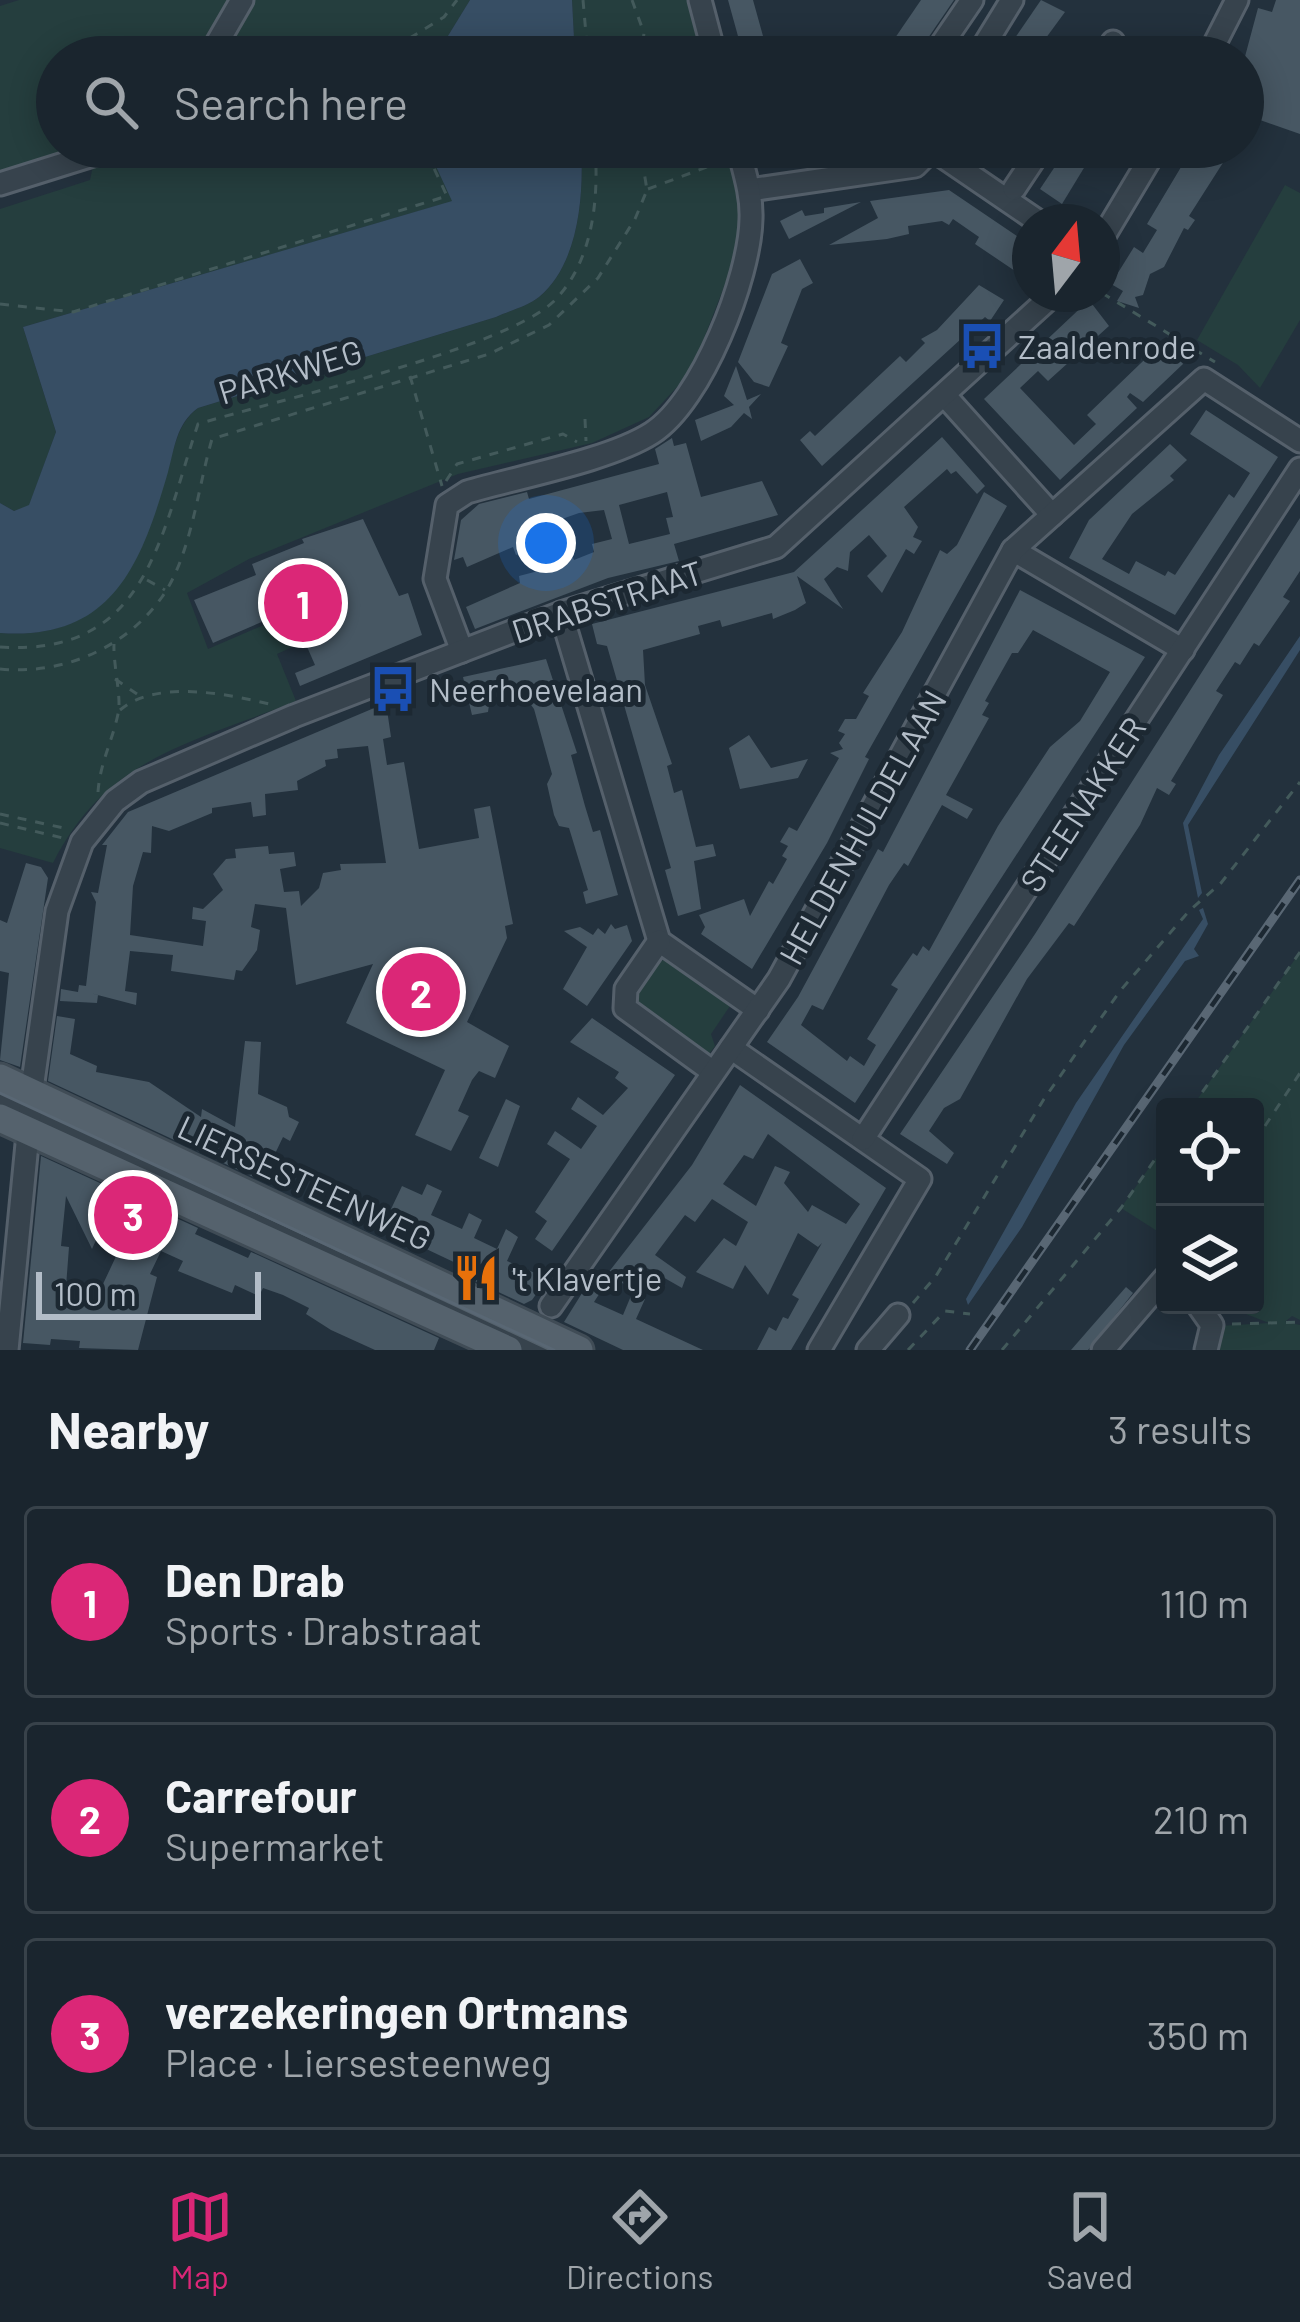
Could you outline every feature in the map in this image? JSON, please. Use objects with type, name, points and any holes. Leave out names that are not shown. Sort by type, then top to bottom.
[{"type":"main road","name":"LIERSESTEENWEG","points":[[0,1078],[30,1112],[478,1344],[508,1350]]},
{"type":"main road","name":"LIERSESTEENWEG","points":[[0,1118],[30,1112],[579,1350]]},
{"type":"street","points":[[221,36],[242,0]]},
{"type":"street","points":[[700,0],[709,36]]},
{"type":"street","points":[[947,36],[971,0]]},
{"type":"street","points":[[992,36],[1012,0]]},
{"type":"street","points":[[1219,36],[1238,0]]},
{"type":"street","points":[[0,184],[51,168]]},
{"type":"street","points":[[462,651],[435,579],[447,505],[467,492],[634,442],[682,406],[708,364],[749,244],[750,190],[744,168]]},
{"type":"street","points":[[750,190],[900,168]]},
{"type":"street","points":[[961,168],[1013,204]]},
{"type":"street","points":[[1014,189],[1028,168]]},
{"type":"street","points":[[1120,209],[1144,168]]},
{"type":"street","name":"DRABSTRAAT","points":[[7,1350],[30,1112],[61,894],[82,842],[115,801],[141,782],[272,725],[462,651],[561,613],[776,547],[1035,312]]},
{"type":"street","points":[[1204,379],[1300,441]]},
{"type":"street","name":"HELDENHULDELAAN","points":[[551,1306],[758,1010],[1013,550],[1204,379]]},
{"type":"street","points":[[946,397],[1052,515]]},
{"type":"street","name":"STEENAKKER","points":[[863,1139],[1300,469]]},
{"type":"street","points":[[1013,550],[1183,650]]},
{"type":"street","points":[[561,613],[658,941],[758,1010]]},
{"type":"street","points":[[658,941],[626,989],[625,1008],[713,1072]]},
{"type":"street","points":[[730,1048],[920,1179],[819,1350]]},
{"type":"street","points":[[0,1098],[544,1350]]},
{"type":"street","points":[[1103,1350],[1156,1288]]},
{"type":"street","points":[[1204,1314],[1212,1325],[1206,1350]]},
{"type":"street","points":[[868,1350],[898,1316]]},
{"type":"path","points":[[413,36],[444,17],[458,0]]},
{"type":"path","points":[[583,0],[586,36]]},
{"type":"path","points":[[632,0],[644,36]]},
{"type":"path","points":[[0,304],[73,312],[447,196],[434,168]]},
{"type":"path","name":"PARKWEG","points":[[0,647],[59,647],[112,620],[146,580],[198,424],[503,331],[554,300],[582,256],[592,220],[594,168]]},
{"type":"path","points":[[0,669],[67,665],[114,643],[165,590],[212,439],[489,354],[549,325],[619,251],[647,190],[643,168]]},
{"type":"path","points":[[647,190],[700,168]]},
{"type":"path","points":[[1120,304],[1216,360],[1204,379]]},
{"type":"path","points":[[386,368],[391,382]]},
{"type":"path","points":[[410,376],[442,488],[457,464],[563,434],[587,448],[585,419]]},
{"type":"path","points":[[146,580],[165,590]]},
{"type":"path","points":[[114,643],[112,678],[120,710]]},
{"type":"path","points":[[112,678],[138,695],[233,698],[286,710],[266,718]]},
{"type":"path","points":[[111,788],[100,799],[101,762],[120,710],[138,695]]},
{"type":"path","points":[[898,1316],[936,1276],[1044,1099],[1120,991],[1189,910],[1221,883],[1300,782]]},
{"type":"path","points":[[0,814],[76,831],[70,839],[0,823]]},
{"type":"path","points":[[1198,1098],[1300,952]]},
{"type":"path","points":[[1264,1128],[1300,1074]]},
{"type":"path","points":[[1002,1350],[1121,1208],[1156,1158]]},
{"type":"path","points":[[908,1350],[945,1311],[970,1314]]},
{"type":"path","points":[[1212,1325],[1300,1322]]},
{"type":"green space","points":[[19,0],[236,0],[214,36],[36,36],[36,162],[0,173],[0,6]]},
{"type":"green space","points":[[250,0],[470,0],[448,36],[232,36]]},
{"type":"green space","points":[[572,0],[687,0],[698,36],[574,36]]},
{"type":"green space","points":[[93,168],[437,168],[453,201],[23,327],[56,432],[29,506],[14,511],[0,503],[0,209],[90,180]]},
{"type":"green space","points":[[581,168],[736,168],[744,200],[739,248],[691,372],[649,417],[592,443],[458,474],[249,559],[187,593],[208,649],[287,615],[299,644],[277,654],[296,701],[188,743],[126,776],[99,798],[53,863],[0,848],[0,633],[38,632],[69,624],[94,610],[115,590],[145,537],[175,445],[191,414],[524,306],[539,297],[563,266],[576,227]]},
{"type":"green space","points":[[1285,185],[1300,193],[1300,320],[1260,388],[1238,365],[1197,340]]},
{"type":"green space","points":[[1300,952],[1300,1320],[1292,1316],[1285,1322],[1300,1325],[1300,1350],[1212,1350],[1218,1326],[1269,1323],[1246,1314],[1264,1314],[1264,1098],[1198,1098]]},
{"type":"green space","points":[[665,960],[732,1003],[711,1034],[715,1046],[709,1054],[637,1006],[635,993],[655,962]]},
{"type":"green space","points":[[1156,1158],[1156,1230],[1121,1208]]},
{"type":"water","points":[[470,0],[572,0],[574,36],[448,36]]},
{"type":"water","points":[[437,168],[581,168],[571,247],[552,283],[535,300],[496,317],[198,408],[181,429],[146,538],[116,590],[95,610],[70,624],[38,632],[0,633],[0,503],[14,511],[29,505],[56,432],[23,327],[452,201]]},
{"type":"water","points":[[1300,636],[1300,650],[1188,825],[1202,893],[1198,898],[1183,823],[1219,755]]},
{"type":"water","points":[[1203,908],[1208,924],[1194,949],[1199,956],[1185,961],[1124,1045],[1022,1227],[968,1305],[966,1299],[1076,1103],[1203,919],[1199,910]]},
{"type":"building","points":[[728,0],[753,0],[763,36],[738,36]]},
{"type":"building","points":[[921,0],[954,0],[929,36],[896,36]]},
{"type":"building","points":[[1041,0],[1065,12],[1047,36],[1016,36]]},
{"type":"building","points":[[1276,0],[1300,0],[1300,134],[1264,121],[1264,36],[1250,36],[1258,8],[1272,12]]},
{"type":"building","points":[[1054,168],[1084,168],[1062,204],[1040,189]]},
{"type":"building","points":[[1180,168],[1220,168],[1189,216],[1195,220],[1188,230],[1184,228],[1164,267],[1150,274],[1143,295],[1135,297],[1139,308],[1120,302],[1120,270],[1134,247],[1143,253],[1157,230],[1147,224]]},
{"type":"building","points":[[949,190],[1012,233],[1012,269],[975,244],[979,237],[953,219],[949,225],[942,221],[908,226],[909,234],[887,239],[829,245],[878,218],[870,201]]},
{"type":"building","points":[[861,202],[789,239],[780,221],[802,210],[805,216]]},
{"type":"building","points":[[800,259],[813,283],[802,289],[781,343],[788,346],[769,387],[754,382],[738,362],[772,274]]},
{"type":"building","points":[[979,285],[1004,300],[990,321],[985,317],[822,466],[800,440],[810,431],[815,436],[900,356],[906,362],[925,343],[921,339],[937,330]]},
{"type":"building","points":[[1076,312],[1098,312],[1109,326],[1048,381],[1038,371],[1020,388],[1074,445],[1096,424],[1087,415],[1168,337],[1183,364],[1143,402],[1130,393],[1127,397],[1137,408],[1060,480],[984,399]]},
{"type":"building","points":[[736,366],[747,400],[761,394],[749,407],[752,419],[744,413],[731,427],[701,441],[695,420],[734,405],[724,396]]},
{"type":"building","points":[[1206,410],[1278,457],[1175,615],[1069,558],[1089,520],[1170,444],[1187,460],[1170,476],[1174,480],[1132,514],[1102,559],[1129,574],[1136,561],[1165,576],[1168,571],[1175,575],[1229,494],[1234,498],[1250,473],[1190,434]]},
{"type":"building","points":[[942,437],[985,486],[977,494],[956,471],[951,474],[947,469],[904,507],[918,527],[913,537],[922,541],[914,554],[906,549],[882,593],[867,576],[887,556],[869,535],[850,552],[848,571],[837,567],[824,579],[843,609],[797,576],[806,603],[795,610],[773,619],[772,613],[722,627],[720,620],[698,626],[700,634],[643,650],[645,685],[672,764],[667,766],[674,793],[682,790],[696,847],[713,844],[716,856],[694,861],[701,909],[678,916],[665,870],[671,868],[607,646],[597,644],[592,624],[794,572]]},
{"type":"building","points":[[672,438],[674,446],[686,443],[701,497],[762,481],[778,515],[674,544],[679,561],[608,578],[475,629],[466,607],[520,583],[519,576],[561,565],[558,556],[570,551],[574,560],[594,552],[592,544],[612,539],[604,510],[579,513],[542,526],[548,543],[516,555],[513,547],[467,567],[463,557],[454,560],[461,520],[479,504],[527,492],[529,499],[659,464],[655,449]],"holes":[[[667,492],[673,517],[666,518],[670,534],[629,544],[619,505]]]},
{"type":"building","points":[[984,492],[1007,506],[865,757],[869,759],[827,843],[752,969],[701,934],[705,927],[699,915],[744,899],[750,916],[769,881],[773,884],[787,859],[782,856],[788,846],[780,842],[789,827],[797,831],[839,758],[830,753],[843,749],[839,743],[845,734],[838,731],[845,719],[856,719],[869,696],[863,693],[902,632],[940,550],[947,554],[957,545]]},
{"type":"building","points":[[1300,518],[1300,571],[1283,597],[1290,601],[1259,646],[1254,643],[1240,665],[1235,662],[1216,691],[1223,695],[1171,781],[1176,784],[1169,795],[1157,788],[1140,825],[1074,926],[1069,923],[1027,979],[960,1099],[944,1108],[929,1131],[954,1153],[947,1164],[900,1134],[1035,934]]},
{"type":"building","points":[[363,519],[399,596],[408,593],[422,635],[300,686],[295,673],[315,665],[301,633],[309,630],[299,606],[213,643],[194,600],[256,575],[252,564],[304,543],[302,539]]},
{"type":"building","points":[[1020,590],[1145,657],[855,1103],[767,1042],[798,997],[878,849],[883,852]],"holes":[[[1033,630],[1110,672],[1080,721],[1050,747],[998,826],[929,951],[923,946],[917,956],[913,953],[891,985],[898,989],[867,1039],[876,1045],[864,1066],[850,1056],[847,1061],[801,1025],[812,1005],[823,1010],[889,885],[904,863],[908,866],[942,805],[967,819],[973,809],[946,795],[989,718],[982,715],[989,703],[985,701],[1012,653],[1018,653]]]},
{"type":"building","points":[[546,659],[577,753],[571,755],[585,806],[593,832],[600,830],[618,895],[586,904],[583,892],[588,890],[569,828],[559,826],[554,815],[547,784],[552,774],[534,709],[526,698],[513,695],[490,698],[488,712],[472,715],[463,677]]},
{"type":"building","points":[[386,703],[391,737],[383,739],[387,765],[404,762],[419,849],[479,838],[474,809],[490,806],[513,924],[505,926],[507,938],[467,1022],[509,1046],[495,1078],[479,1071],[472,1080],[458,1111],[469,1116],[451,1151],[415,1135],[445,1070],[346,1023],[373,964],[296,985],[286,908],[255,904],[251,927],[260,930],[257,950],[242,971],[236,970],[234,980],[171,971],[173,955],[130,951],[125,991],[137,993],[136,1005],[98,995],[97,1003],[60,1001],[61,989],[78,992],[79,985],[86,986],[96,902],[91,892],[98,893],[107,845],[102,845],[128,812]],"holes":[[[368,746],[386,863],[340,864],[341,870],[323,873],[319,888],[301,906],[299,891],[284,892],[280,869],[296,866],[294,852],[269,854],[268,846],[235,849],[236,858],[226,859],[213,874],[223,890],[203,909],[193,907],[192,919],[206,921],[203,946],[130,935],[133,886],[143,852],[151,853],[152,826],[169,831],[212,813],[212,808],[251,802],[253,817],[266,815],[265,794],[298,790],[297,781],[326,766],[325,760],[338,758],[337,749]]]},
{"type":"building","points":[[749,735],[771,768],[808,759],[798,778],[740,789],[729,748]]},
{"type":"building","points":[[26,863],[41,867],[48,878],[20,1067],[0,1060],[9,973],[0,971],[0,920],[7,923]]},
{"type":"building","points":[[611,924],[615,929],[627,925],[632,941],[587,1006],[563,989],[587,947],[564,931],[580,927],[593,935],[598,928],[605,934]]},
{"type":"building","points":[[57,1016],[75,1019],[70,1054],[97,1066],[96,1072],[149,1082],[201,1117],[202,1109],[235,1127],[245,1041],[261,1042],[258,1094],[287,1107],[289,1117],[299,1122],[290,1141],[283,1137],[262,1181],[48,1081]]},
{"type":"building","points":[[592,1018],[675,1075],[552,1251],[535,1239],[547,1221],[535,1212],[570,1159],[547,1144],[555,1131],[581,1149],[597,1126],[571,1109],[578,1097],[603,1115],[628,1088],[615,1078],[619,1072],[570,1042]]},
{"type":"building","points":[[740,1085],[886,1188],[791,1350],[757,1350],[769,1327],[776,1331],[783,1317],[788,1319],[799,1299],[792,1295],[822,1243],[818,1247],[798,1233],[768,1295],[745,1265],[733,1289],[696,1272],[724,1238],[736,1246],[748,1222],[712,1199],[695,1222],[685,1215],[655,1255],[686,1277],[682,1288],[647,1268],[632,1290],[608,1273],[692,1165]],"holes":[[[768,1134],[860,1204],[846,1224],[812,1205],[808,1212],[784,1183],[790,1172],[775,1166],[756,1206],[723,1184],[744,1155],[753,1159]]]},
{"type":"building","points":[[506,1099],[520,1106],[498,1167],[479,1158]]},
{"type":"building","points":[[41,1156],[198,1228],[195,1234],[248,1258],[251,1252],[439,1338],[434,1350],[375,1350],[331,1330],[306,1314],[309,1308],[283,1295],[263,1288],[259,1296],[235,1285],[232,1293],[178,1271],[183,1261],[161,1251],[150,1274],[157,1277],[138,1350],[79,1348],[80,1341],[51,1339],[50,1345],[23,1343]],"holes":[[[66,1196],[92,1249],[105,1220],[128,1231],[95,1301],[65,1300],[69,1247],[61,1246]]]},
{"type":"building","points":[[427,1184],[442,1191],[431,1215],[462,1229],[469,1213],[482,1220],[474,1238],[497,1249],[506,1229],[518,1237],[507,1261],[535,1273],[542,1266],[551,1273],[532,1300],[524,1304],[456,1272],[460,1265],[382,1228],[402,1186],[422,1195]]},
{"type":"building","points":[[594,1274],[607,1282],[594,1302],[623,1315],[633,1291],[645,1299],[636,1319],[703,1350],[623,1350],[564,1322]]},
{"type":"building","points":[[1126,1287],[1133,1293],[1088,1350],[1071,1350]]},
{"type":"tram line","points":[[0,1093],[554,1350]]},
{"type":"railway","points":[[970,1350],[1300,880]]},
{"type":"place","name":"Zaaldenrode","points":[[982,346]]},
{"type":"place","name":"Den Drab","points":[[303,603]]},
{"type":"place","name":"Neerhoevelaan","points":[[393,689]]},
{"type":"place","name":"Carrefour","points":[[421,992]]},
{"type":"place","name":"verzekeringen Ortmans","points":[[133,1215]]},
{"type":"place","name":"'t Klavertje","points":[[476,1278]]}]
